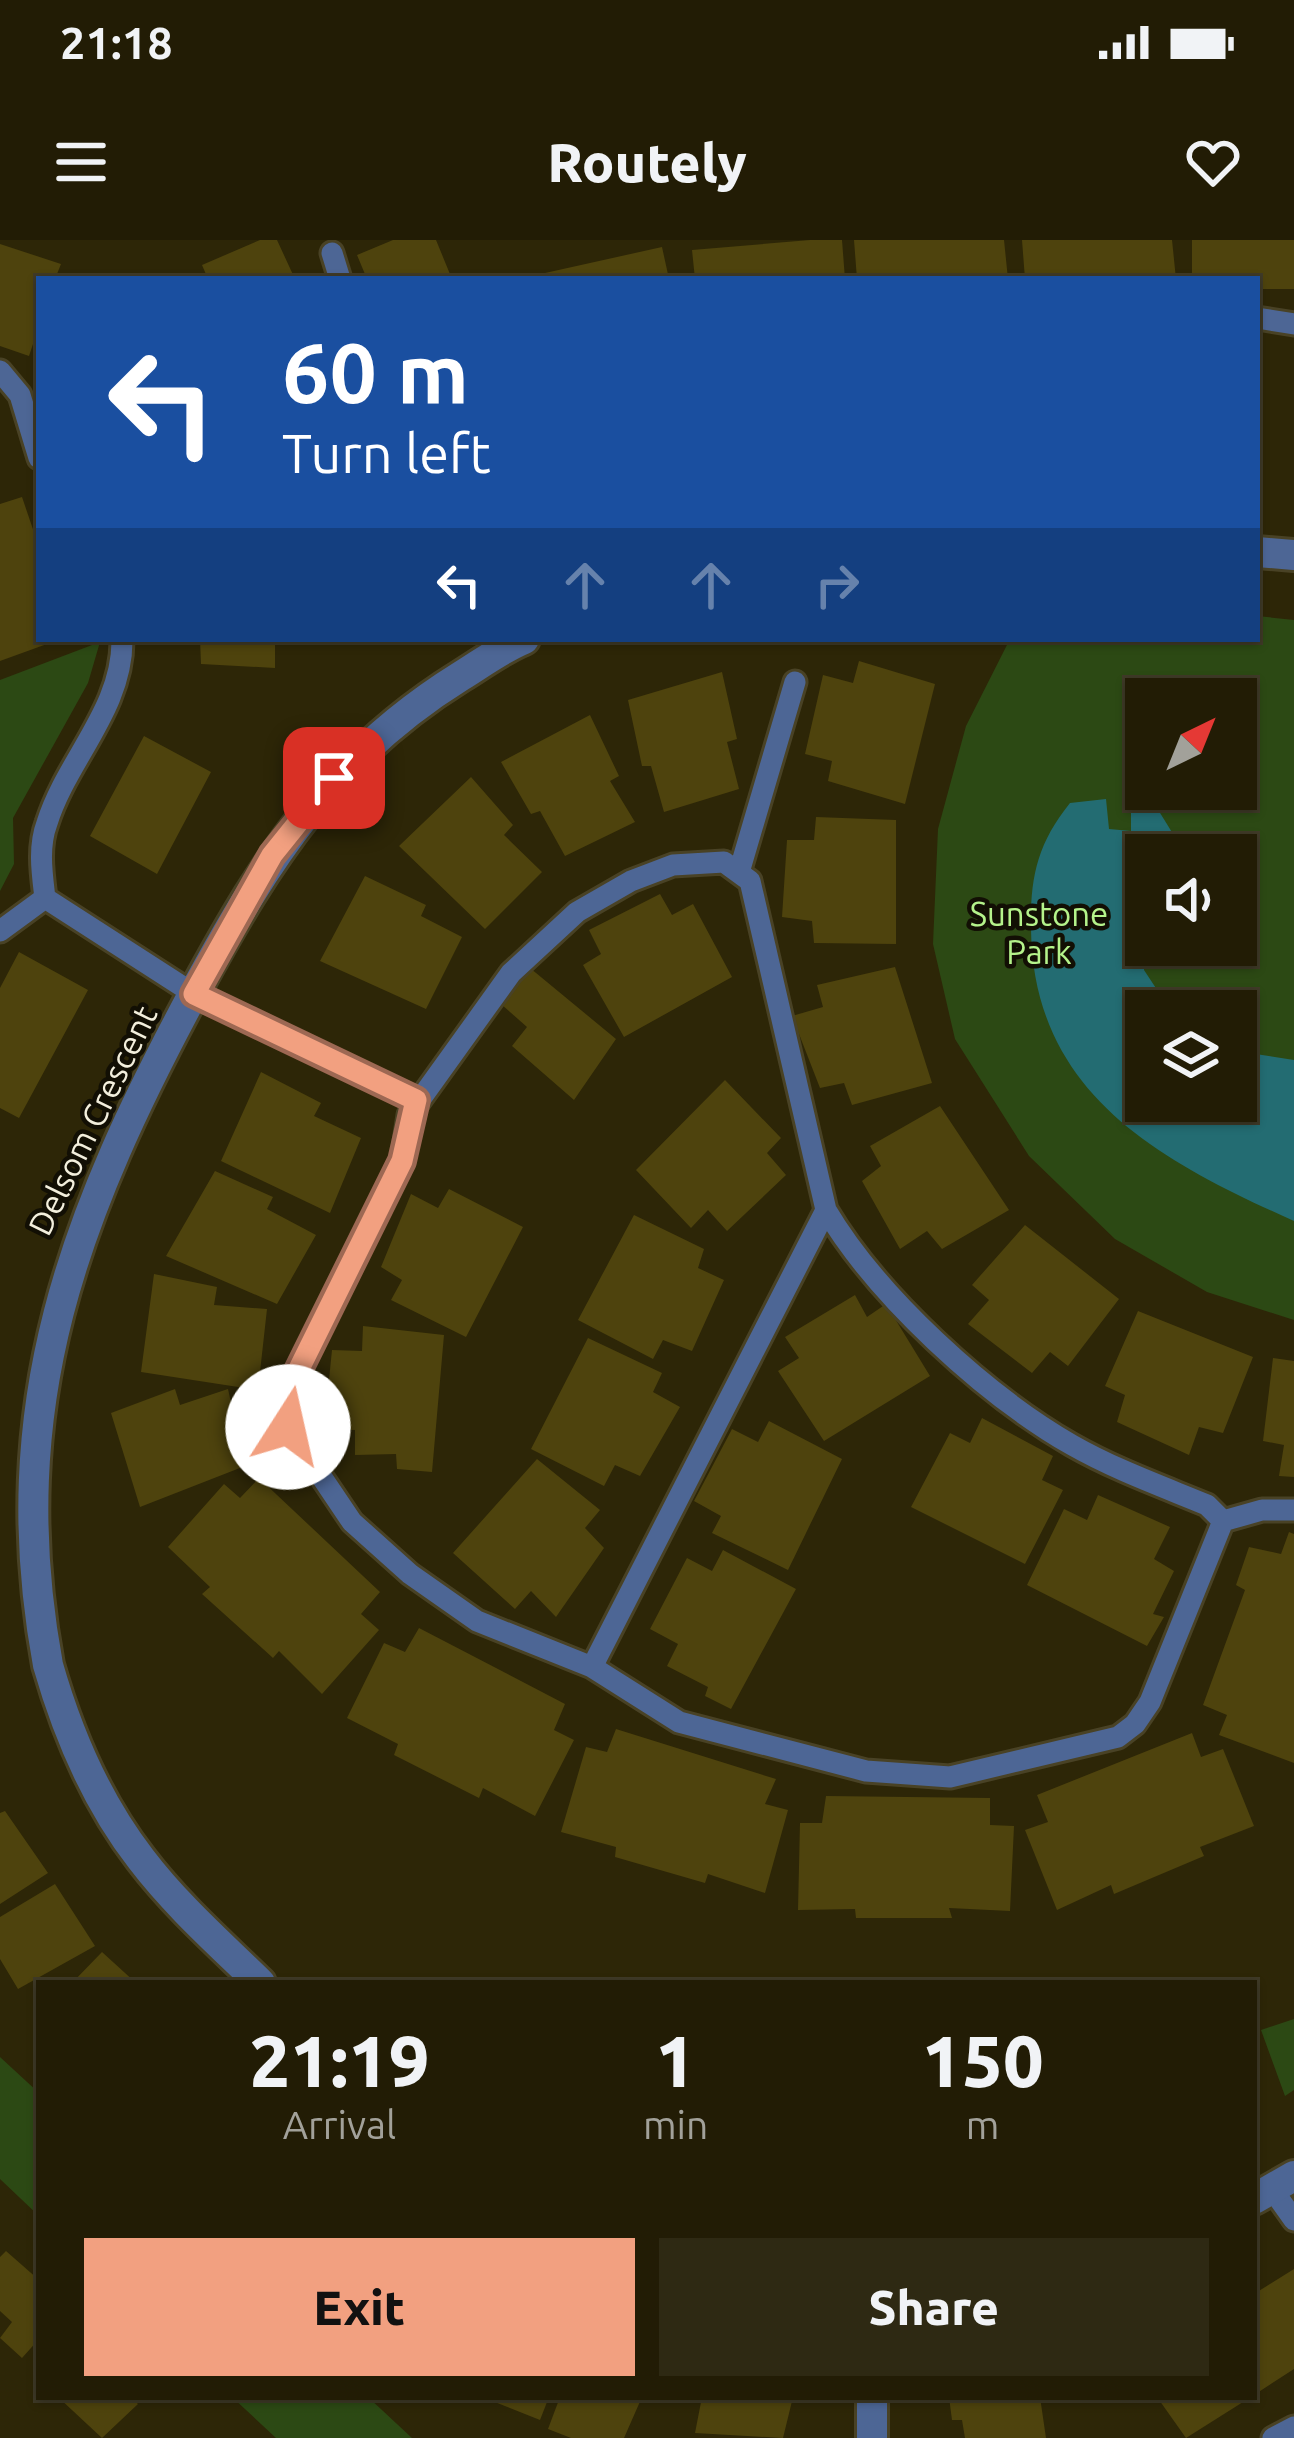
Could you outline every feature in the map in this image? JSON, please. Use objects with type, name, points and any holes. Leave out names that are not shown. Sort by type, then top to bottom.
[{"type":"street","points":[[1260,552],[1294,555]]},
{"type":"street","name":"Delsom Crescent","points":[[257,1980],[170,1894],[102,1802],[63,1719],[22,1546],[19,1466],[28,1387],[51,1296],[88,1202],[194,994],[272,855],[356,755],[431,695],[515,642]]},
{"type":"street","points":[[872,2400],[872,2438]]},
{"type":"lane","points":[[332,253],[339,276]]},
{"type":"lane","points":[[1260,318],[1294,324]]},
{"type":"lane","points":[[0,370],[20,395],[36,448]]},
{"type":"lane","points":[[121,642],[112,695],[46,822],[40,859],[45,898],[194,994],[416,1100]]},
{"type":"lane","points":[[740,869],[795,682]]},
{"type":"lane","points":[[724,862],[740,869],[750,881],[826,1210],[857,1256],[936,1339],[1070,1444],[1207,1504],[1223,1521],[1136,1724],[1118,1737],[1016,1765],[950,1777],[866,1771],[679,1722],[592,1666],[478,1621],[410,1574],[352,1522],[288,1427],[292,1383],[402,1161],[416,1100],[511,973],[577,912],[632,880],[673,865],[724,862]]},
{"type":"lane","points":[[0,931],[45,898]]},
{"type":"lane","points":[[592,1666],[826,1210]]},
{"type":"lane","points":[[1223,1521],[1262,1510],[1294,1510]]},
{"type":"lane","points":[[1273,2188],[1294,2220]]},
{"type":"lane","points":[[1273,2438],[1294,2428]]},
{"type":"green space","name":"Sunstone Park","points":[[1260,616],[1294,620],[1294,1320],[1207,1292],[1115,1239],[1029,1156],[955,1039],[933,944],[938,829],[966,726],[1008,642],[1260,642]]},
{"type":"green space","points":[[100,642],[88,683],[13,818],[14,864],[0,891],[0,680]]},
{"type":"green space","points":[[1294,2019],[1294,2090],[1285,2096],[1261,2030]]},
{"type":"green space","points":[[0,2057],[36,2090],[36,2213],[0,2179]]},
{"type":"green space","points":[[235,2400],[371,2400],[412,2438],[276,2438]]},
{"type":"water","points":[[1106,799],[1109,829],[1131,831],[1131,810],[1158,810],[1173,834],[1125,834],[1125,966],[1144,966],[1157,990],[1125,990],[1125,1122],[1257,1122],[1257,1054],[1294,1060],[1294,1221],[1152,1146],[1113,1114],[1080,1078],[1054,1036],[1037,986],[1032,894],[1043,847],[1070,803]]},
{"type":"building","points":[[260,240],[277,240],[294,276],[207,276],[202,265]]},
{"type":"building","points":[[393,240],[436,240],[451,276],[366,276],[357,255]]},
{"type":"building","points":[[842,240],[845,276],[695,276],[692,250]]},
{"type":"building","points":[[854,240],[1004,240],[1008,276],[857,276]]},
{"type":"building","points":[[1022,240],[1172,240],[1176,276],[1025,276]]},
{"type":"building","points":[[1192,240],[1294,240],[1294,289],[1260,289],[1260,276],[1192,276]]},
{"type":"building","points":[[0,244],[61,264],[56,276],[36,276],[36,335],[29,356],[0,346]]},
{"type":"building","points":[[662,247],[668,276],[532,276]]},
{"type":"building","points":[[22,497],[36,538],[36,642],[52,642],[0,661],[0,504]]},
{"type":"building","points":[[200,642],[275,642],[275,668],[201,664]]},
{"type":"building","points":[[859,661],[935,684],[905,804],[828,781],[832,761],[805,754],[823,675],[853,683]]},
{"type":"building","points":[[722,672],[737,739],[727,742],[739,789],[664,812],[651,766],[642,766],[628,700]]},
{"type":"building","points":[[590,715],[619,776],[610,781],[635,822],[565,856],[540,811],[531,814],[501,762]]},
{"type":"building","points":[[144,736],[211,772],[157,874],[90,836]]},
{"type":"building","points":[[471,777],[513,825],[504,835],[542,872],[485,929],[399,846]]},
{"type":"building","points":[[816,817],[896,820],[896,944],[814,943],[812,921],[782,917],[787,840],[814,840]]},
{"type":"building","points":[[365,876],[426,905],[421,916],[462,937],[426,1009],[320,961]]},
{"type":"building","points":[[660,894],[672,915],[693,904],[732,977],[624,1037],[583,965],[601,954],[589,930]]},
{"type":"building","points":[[19,952],[88,990],[19,1118],[0,1108],[0,988]]},
{"type":"building","points":[[895,967],[932,1083],[852,1105],[844,1083],[820,1088],[792,1016],[823,1007],[817,985]]},
{"type":"building","points":[[530,968],[616,1039],[574,1100],[512,1046],[527,1027],[501,1004]]},
{"type":"building","points":[[261,1072],[321,1103],[314,1116],[361,1138],[330,1213],[221,1161]]},
{"type":"building","points":[[725,1080],[781,1138],[767,1153],[786,1175],[727,1231],[708,1210],[691,1228],[636,1170]]},
{"type":"building","points":[[940,1106],[1009,1210],[942,1249],[927,1231],[900,1249],[862,1181],[881,1166],[870,1146]]},
{"type":"building","points":[[215,1171],[273,1197],[267,1209],[316,1235],[277,1304],[166,1256]]},
{"type":"building","points":[[449,1189],[523,1227],[466,1337],[391,1300],[402,1280],[381,1267],[411,1194],[438,1208]]},
{"type":"building","points":[[634,1215],[704,1249],[698,1268],[724,1280],[692,1351],[663,1340],[653,1359],[578,1320]]},
{"type":"building","points":[[1025,1225],[1119,1299],[1068,1366],[1050,1352],[1032,1373],[968,1324],[989,1300],[972,1285]]},
{"type":"building","points":[[154,1274],[217,1287],[214,1305],[267,1309],[258,1390],[141,1372]]},
{"type":"building","points":[[855,1295],[867,1317],[886,1304],[930,1376],[824,1441],[778,1371],[799,1358],[785,1337]]},
{"type":"building","points":[[1138,1311],[1253,1357],[1223,1433],[1199,1427],[1189,1455],[1117,1422],[1125,1395],[1105,1386]]},
{"type":"building","points":[[363,1326],[444,1335],[432,1472],[397,1469],[396,1454],[355,1455],[355,1430],[324,1429],[332,1350],[362,1351]]},
{"type":"building","points":[[588,1338],[662,1373],[653,1392],[680,1407],[640,1476],[615,1465],[604,1486],[531,1449]]},
{"type":"building","points":[[1273,1358],[1294,1361],[1294,1477],[1279,1476],[1284,1445],[1263,1441]]},
{"type":"building","points":[[175,1389],[180,1405],[228,1389],[245,1466],[140,1507],[111,1413]]},
{"type":"building","points":[[982,1418],[1053,1456],[1042,1480],[1063,1490],[1025,1564],[911,1507],[950,1433],[970,1443]]},
{"type":"building","points":[[769,1421],[842,1459],[788,1570],[712,1533],[721,1516],[694,1501],[732,1429],[758,1442]]},
{"type":"building","points":[[537,1459],[600,1510],[585,1528],[604,1548],[556,1617],[531,1591],[515,1609],[453,1553]]},
{"type":"building","points":[[259,1478],[380,1592],[361,1614],[379,1630],[322,1694],[279,1651],[273,1658],[202,1594],[210,1587],[168,1547],[224,1484],[240,1498]]},
{"type":"building","points":[[1098,1495],[1170,1527],[1154,1559],[1174,1571],[1153,1614],[1164,1617],[1147,1646],[1027,1585],[1064,1509],[1087,1520]]},
{"type":"building","points":[[1289,1532],[1294,1534],[1294,1763],[1219,1735],[1227,1715],[1203,1705],[1245,1590],[1236,1585],[1249,1547],[1281,1554]]},
{"type":"building","points":[[723,1550],[796,1589],[731,1709],[705,1696],[708,1687],[667,1666],[678,1644],[650,1629],[687,1558],[712,1571]]},
{"type":"building","points":[[419,1628],[565,1704],[554,1730],[574,1740],[535,1816],[483,1788],[479,1798],[394,1755],[398,1744],[347,1718],[384,1643],[405,1652]]},
{"type":"building","points":[[616,1729],[776,1779],[765,1804],[788,1810],[765,1893],[708,1874],[705,1883],[615,1857],[616,1847],[561,1832],[586,1747],[607,1752]]},
{"type":"building","points":[[1192,1733],[1201,1757],[1223,1749],[1254,1826],[1200,1847],[1204,1856],[1114,1894],[1111,1885],[1057,1910],[1025,1830],[1048,1822],[1037,1795]]},
{"type":"building","points":[[826,1796],[990,1798],[990,1825],[1014,1826],[1010,1911],[949,1908],[952,1918],[856,1918],[855,1909],[798,1910],[800,1823],[822,1823]]},
{"type":"building","points":[[5,1811],[48,1873],[0,1904],[0,1813]]},
{"type":"building","points":[[55,1884],[95,1946],[18,1989],[0,1959],[0,1917]]},
{"type":"building","points":[[102,1952],[133,1980],[75,1980]]},
{"type":"building","points":[[6,2251],[36,2277],[36,2342],[22,2358],[0,2338],[12,2322],[0,2311],[0,2257]]},
{"type":"building","points":[[1294,2269],[1294,2369],[1257,2393],[1257,2292]]},
{"type":"building","points":[[61,2400],[134,2400],[138,2404],[102,2438]]},
{"type":"building","points":[[490,2400],[548,2400],[540,2420]]},
{"type":"building","points":[[559,2400],[641,2400],[624,2438],[571,2438],[548,2429]]},
{"type":"building","points":[[701,2400],[792,2400],[783,2438],[695,2433]]},
{"type":"building","points":[[949,2400],[1040,2400],[1046,2438],[965,2438],[962,2420],[952,2420]]},
{"type":"building","points":[[1159,2400],[1246,2400],[1186,2438]]},
{"type":"route","points":[[288,1427],[292,1383],[402,1161],[416,1100],[194,994],[272,855],[334,778]]}]
